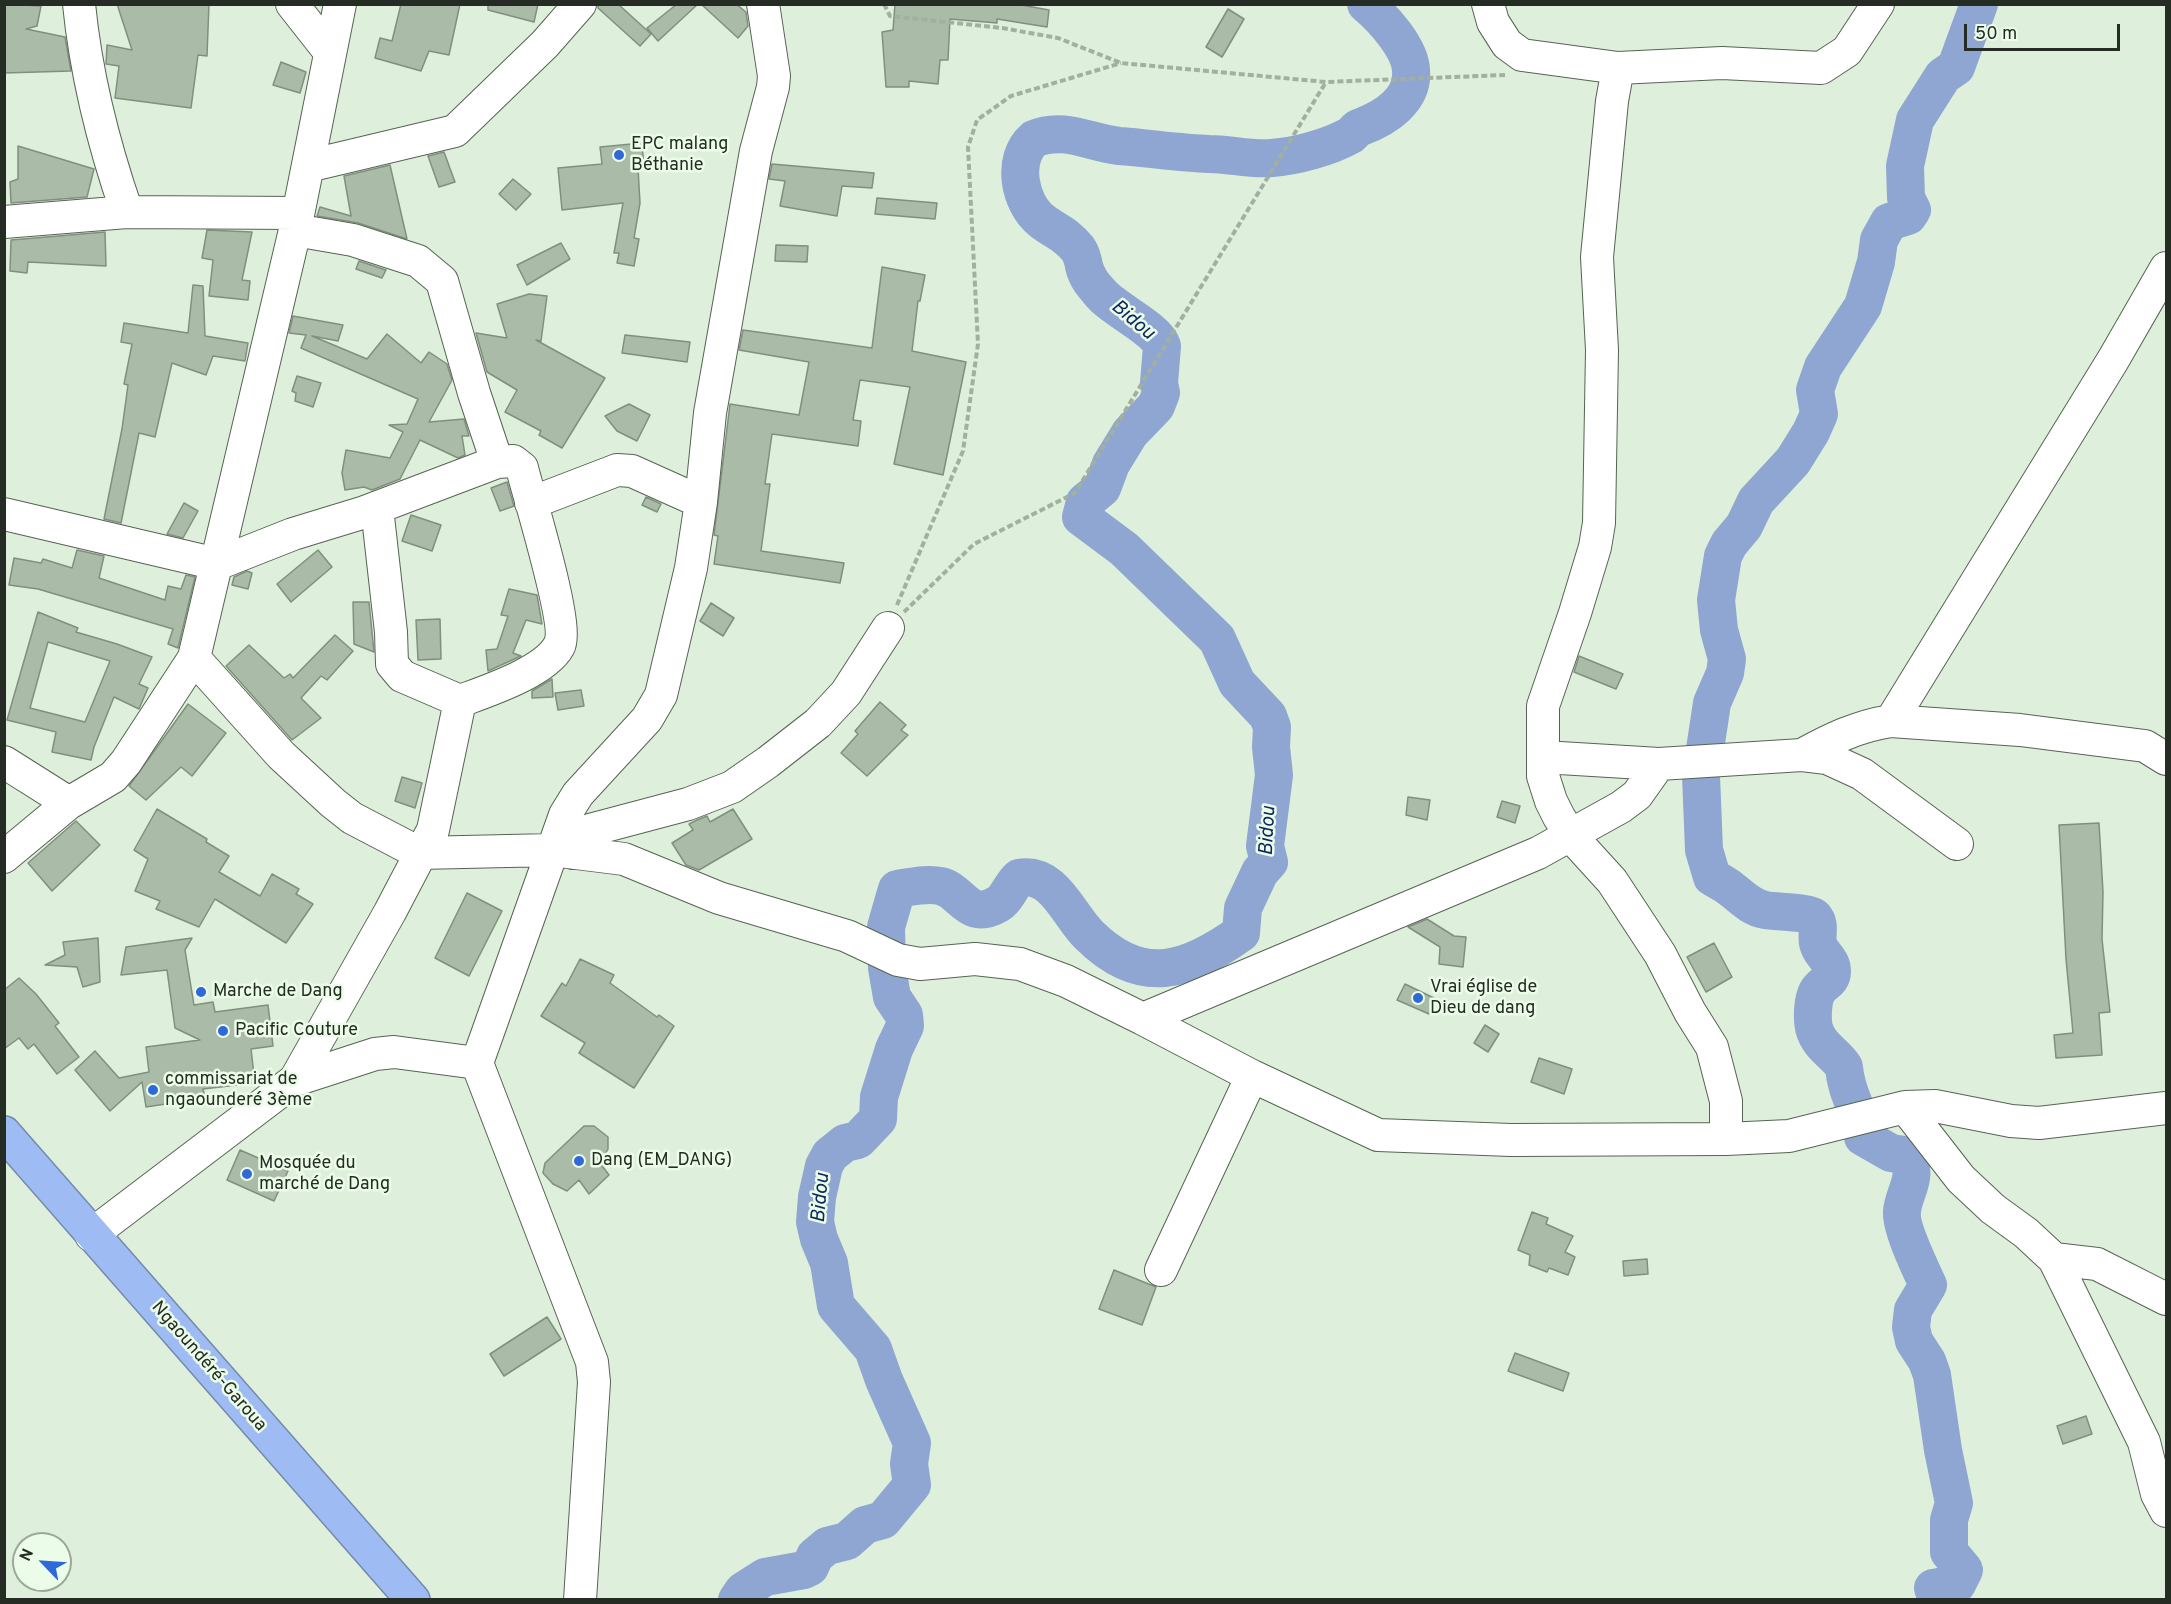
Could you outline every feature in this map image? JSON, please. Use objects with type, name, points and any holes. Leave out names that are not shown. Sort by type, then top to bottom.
[{"type":"highway","name":"Ngaoundéré-Garoua","points":[[4,1133],[413,1599]]},
{"type":"street","points":[[79,4],[90,75],[114,176],[127,212]]},
{"type":"street","points":[[292,4],[329,51]]},
{"type":"street","points":[[4,856],[69,803],[113,777],[126,762],[195,658],[296,222],[340,4]]},
{"type":"street","points":[[308,166],[455,131],[545,44],[580,4]]},
{"type":"street","points":[[580,1599],[594,1382],[592,1362],[477,1063],[562,852],[565,815],[578,794],[647,719],[661,695],[691,568],[712,402],[756,151],[773,87],[774,76],[763,4]]},
{"type":"street","points":[[1488,4],[1493,22],[1507,44],[1522,55],[1618,68],[1722,63],[1821,68],[1847,51],[1878,4]]},
{"type":"street","points":[[1618,68],[1612,101],[1597,257],[1602,350],[1599,523],[1595,547],[1575,613],[1543,706],[1543,776],[1551,801],[1571,836],[1612,881],[1660,954],[1690,1012],[1712,1047],[1726,1101],[1726,1139]]},
{"type":"street","points":[[4,222],[127,212],[296,222],[418,261],[442,281],[474,393],[497,462]]},
{"type":"street","points":[[1891,721],[2114,360],[2166,268]]},
{"type":"street","points":[[4,514],[217,564],[293,534],[377,508],[497,462],[513,461],[522,468],[558,609],[561,644],[554,653],[531,670],[505,684],[460,700],[402,676],[392,664],[391,632],[377,508]]},
{"type":"street","points":[[531,503],[617,470],[632,471],[701,502]]},
{"type":"street","points":[[562,852],[590,830],[688,804],[732,787],[818,723],[846,693],[888,628]]},
{"type":"street","points":[[195,658],[280,755],[333,803],[352,818],[419,853],[562,852],[624,859],[719,898],[847,936],[886,955],[920,964],[975,959],[1020,964],[1066,981],[1252,1076],[1375,1135],[1511,1140],[1726,1139],[1789,1136],[1905,1107],[1935,1106],[2011,1121],[2039,1124],[2166,1108]]},
{"type":"street","points":[[295,1080],[390,912],[438,814],[460,700]]},
{"type":"street","points":[[1802,755],[1841,734],[1891,721],[2020,730],[2145,746],[2166,759]]},
{"type":"street","points":[[1543,756],[1659,764],[1802,755],[1827,758],[1853,769],[1957,844]]},
{"type":"street","points":[[4,762],[69,803]]},
{"type":"street","points":[[1143,1019],[1538,853],[1571,836],[1637,795],[1659,764]]},
{"type":"street","points":[[91,1234],[295,1080],[375,1054],[394,1053],[477,1063]]},
{"type":"street","points":[[1161,1270],[1252,1076]]},
{"type":"street","points":[[1905,1107],[1961,1179],[1993,1209],[2026,1233],[2054,1259],[2144,1442],[2157,1494],[2166,1511]]},
{"type":"street","points":[[2054,1259],[2097,1264],[2166,1299]]},
{"type":"path","points":[[884,4],[890,16],[1002,28],[1058,38],[1121,63],[1326,82],[1513,75]]},
{"type":"path","points":[[888,628],[963,451],[978,344],[968,147],[977,120],[1011,96],[1121,63]]},
{"type":"path","points":[[888,628],[974,544],[1075,493],[1326,82]]},
{"type":"building","points":[[4,4],[41,6],[37,26],[26,29],[65,37],[71,71],[4,73]]},
{"type":"building","points":[[117,4],[209,4],[207,56],[198,55],[191,108],[115,98],[119,66],[106,64],[107,45],[132,50]]},
{"type":"building","points":[[401,4],[460,4],[449,55],[429,51],[421,71],[375,58],[380,38],[392,41]]},
{"type":"building","points":[[488,4],[538,4],[534,22],[488,10]]},
{"type":"building","points":[[598,4],[618,4],[651,34],[640,46],[598,8]]},
{"type":"building","points":[[677,4],[698,4],[658,41],[647,28]]},
{"type":"building","points":[[701,4],[736,4],[746,12],[748,26],[738,38]]},
{"type":"building","points":[[895,4],[1016,4],[1049,10],[1047,27],[997,19],[997,23],[950,19],[948,60],[940,60],[938,84],[909,81],[909,87],[886,87],[882,32],[893,30]]},
{"type":"building","points":[[1228,9],[1244,19],[1222,57],[1206,47]]},
{"type":"building","points":[[281,62],[306,72],[300,93],[273,85]]},
{"type":"building","points":[[642,143],[644,167],[638,168],[640,203],[634,238],[639,239],[634,266],[617,263],[619,253],[614,253],[623,203],[562,210],[558,168],[602,164],[600,147]]},
{"type":"building","points":[[18,146],[94,169],[87,197],[11,203],[10,182],[18,179]]},
{"type":"building","points":[[444,152],[455,182],[439,187],[428,156]]},
{"type":"building","points":[[772,164],[874,173],[872,188],[842,186],[837,216],[780,206],[785,181],[769,179]]},
{"type":"building","points":[[390,165],[407,239],[358,223],[317,216],[320,207],[351,216],[344,176]]},
{"type":"building","points":[[513,179],[531,194],[516,210],[499,194]]},
{"type":"building","points":[[877,198],[937,203],[935,219],[875,214]]},
{"type":"building","points":[[207,230],[252,232],[242,280],[250,281],[248,300],[209,296],[213,260],[202,258]]},
{"type":"building","points":[[105,232],[106,266],[28,262],[27,273],[10,271],[11,240]]},
{"type":"building","points":[[561,243],[570,259],[527,285],[517,265]]},
{"type":"building","points":[[776,245],[808,246],[807,262],[775,261]]},
{"type":"building","points":[[359,261],[386,270],[382,278],[356,269]]},
{"type":"building","points":[[882,267],[925,275],[920,301],[918,301],[912,351],[966,362],[943,475],[894,464],[910,387],[860,380],[853,420],[861,421],[858,446],[772,434],[765,484],[770,484],[761,551],[844,563],[840,583],[714,564],[718,536],[714,535],[730,404],[799,415],[809,362],[739,350],[743,330],[872,348]]},
{"type":"building","points":[[193,285],[203,286],[205,336],[248,343],[245,361],[213,356],[206,375],[172,363],[155,437],[139,433],[121,523],[104,519],[122,429],[128,385],[124,384],[132,344],[121,342],[124,323],[188,333]]},
{"type":"building","points":[[529,294],[547,296],[541,341],[536,340],[605,378],[562,448],[539,435],[541,431],[505,412],[517,390],[487,372],[476,333],[507,338],[497,304]]},
{"type":"building","points":[[293,316],[343,325],[338,341],[312,336],[367,359],[387,334],[421,363],[429,352],[447,364],[452,380],[429,422],[464,419],[469,436],[462,436],[465,455],[458,458],[420,440],[400,479],[372,490],[364,487],[345,490],[342,473],[346,450],[390,458],[403,432],[389,425],[407,424],[418,399],[301,348],[306,335],[289,333]]},
{"type":"building","points":[[625,335],[690,342],[687,362],[622,353]]},
{"type":"building","points":[[297,376],[321,383],[313,407],[295,401],[296,393],[292,391]]},
{"type":"building","points":[[629,404],[650,415],[637,441],[617,431],[605,416]]},
{"type":"building","points":[[507,482],[514,506],[500,511],[491,488]]},
{"type":"building","points":[[646,497],[661,504],[657,512],[642,505]]},
{"type":"building","points":[[184,503],[198,511],[183,538],[167,534]]},
{"type":"building","points":[[411,515],[441,525],[432,551],[402,541]]},
{"type":"building","points":[[77,550],[104,556],[99,578],[165,600],[168,586],[181,589],[186,575],[195,577],[178,648],[168,644],[173,629],[38,589],[9,585],[14,558],[41,563],[43,559],[72,568]]},
{"type":"building","points":[[318,550],[332,567],[291,602],[277,584]]},
{"type":"building","points":[[247,571],[252,573],[248,589],[232,585],[234,577]]},
{"type":"building","points":[[509,589],[537,595],[542,624],[526,620],[513,653],[521,656],[488,671],[486,650],[497,649],[508,616],[501,615]]},
{"type":"building","points":[[353,602],[369,602],[374,652],[354,644]]},
{"type":"building","points":[[711,603],[734,618],[723,636],[700,621]]},
{"type":"building","points":[[38,612],[78,628],[76,632],[152,657],[139,684],[148,688],[139,709],[114,697],[91,760],[52,752],[56,732],[7,720]],"holes":[[[48,642],[110,661],[85,722],[30,708]]]},
{"type":"building","points":[[440,619],[441,659],[418,660],[416,620]]},
{"type":"building","points":[[335,635],[353,651],[327,680],[321,676],[301,698],[321,718],[292,740],[226,666],[249,645],[284,678],[290,674],[293,678]]},
{"type":"building","points":[[1579,656],[1623,674],[1616,689],[1574,672]]},
{"type":"building","points":[[552,679],[553,697],[532,698],[532,691]]},
{"type":"building","points":[[581,690],[584,706],[558,710],[555,693]]},
{"type":"building","points":[[880,702],[906,725],[901,730],[908,735],[867,776],[841,753],[858,734],[855,731]]},
{"type":"building","points":[[188,704],[226,733],[192,776],[181,767],[146,800],[129,786]]},
{"type":"building","points":[[402,777],[422,783],[415,808],[395,801]]},
{"type":"building","points":[[1408,797],[1430,800],[1427,820],[1406,815]]},
{"type":"building","points":[[1502,801],[1520,806],[1515,823],[1497,817]]},
{"type":"building","points":[[157,809],[207,839],[206,842],[229,856],[219,872],[260,896],[272,874],[299,889],[296,894],[313,904],[286,943],[215,899],[199,927],[156,909],[160,901],[135,891],[148,859],[134,850]]},
{"type":"building","points":[[733,809],[752,839],[699,870],[686,865],[672,843],[693,830],[689,824],[707,816],[710,822]]},
{"type":"building","points":[[76,821],[100,845],[52,891],[28,863]]},
{"type":"building","points":[[2099,823],[2103,892],[2102,939],[2110,1012],[2099,1013],[2102,1055],[2056,1058],[2054,1035],[2073,1033],[2066,959],[2059,825]]},
{"type":"building","points":[[467,893],[502,911],[469,976],[435,958]]},
{"type":"building","points":[[1427,919],[1454,936],[1466,937],[1463,967],[1439,964],[1440,947],[1408,927]]},
{"type":"building","points":[[98,938],[100,982],[83,987],[77,967],[45,965],[65,955],[63,942]]},
{"type":"building","points":[[192,938],[185,950],[194,1005],[213,1002],[215,1012],[268,1005],[273,1046],[251,1049],[255,1083],[203,1089],[205,1098],[146,1107],[142,1082],[110,1111],[75,1070],[95,1051],[119,1078],[149,1072],[146,1047],[200,1040],[175,1028],[167,970],[121,975],[126,947]]},
{"type":"building","points":[[1714,943],[1732,977],[1706,992],[1687,957]]},
{"type":"building","points":[[580,959],[614,975],[610,983],[657,1017],[659,1015],[674,1026],[634,1088],[579,1053],[585,1043],[541,1016],[562,983],[566,986]]},
{"type":"building","points":[[19,978],[36,994],[59,1023],[55,1026],[79,1057],[57,1074],[34,1044],[28,1049],[19,1038],[4,1049],[4,990]]},
{"type":"building","points":[[1405,984],[1436,999],[1429,1014],[1397,1000]]},
{"type":"building","points":[[1485,1025],[1499,1034],[1488,1052],[1474,1043]]},
{"type":"building","points":[[1539,1058],[1572,1069],[1564,1094],[1531,1082]]},
{"type":"building","points":[[584,1126],[594,1126],[608,1137],[608,1149],[600,1163],[609,1175],[589,1194],[579,1180],[567,1191],[553,1184],[543,1173],[545,1163]]},
{"type":"building","points":[[240,1150],[288,1171],[274,1201],[227,1180]]},
{"type":"building","points":[[1532,1212],[1548,1218],[1546,1224],[1573,1236],[1565,1252],[1575,1257],[1568,1275],[1549,1268],[1547,1272],[1529,1265],[1530,1255],[1518,1250]]},
{"type":"building","points":[[1647,1259],[1648,1274],[1624,1276],[1623,1261]]},
{"type":"building","points":[[1114,1270],[1156,1287],[1142,1325],[1099,1309]]},
{"type":"building","points":[[547,1317],[561,1339],[504,1376],[490,1354]]},
{"type":"building","points":[[1515,1353],[1569,1373],[1563,1391],[1508,1371]]},
{"type":"building","points":[[2086,1416],[2092,1434],[2063,1444],[2057,1426]]},
{"type":"waterway","name":"Bidou","points":[[737,1600],[743,1591],[765,1577],[804,1570],[810,1567],[815,1556],[827,1546],[847,1541],[865,1525],[883,1520],[912,1485],[909,1464],[912,1443],[873,1349],[836,1306],[829,1263],[815,1222],[817,1197],[824,1166],[830,1155],[845,1143],[858,1140],[878,1119],[879,1097],[894,1049],[905,1026],[904,1015],[892,997],[887,968],[886,927],[897,889],[924,885],[940,886],[948,889],[972,907],[988,909],[1001,902],[1019,878],[1032,878],[1052,888],[1082,928],[1110,952],[1129,963],[1147,968],[1166,968],[1203,956],[1241,933],[1243,908],[1260,872],[1269,862],[1265,846],[1274,775],[1271,747],[1272,727],[1268,716],[1237,683],[1217,639],[1124,549],[1081,517],[1085,502],[1102,488],[1111,464],[1130,433],[1156,406],[1161,393],[1159,383],[1162,346],[1145,327],[1103,296],[1087,275],[1078,249],[1069,239],[1034,213],[1023,192],[1020,169],[1022,158],[1034,139],[1056,134],[1119,146],[1248,158],[1282,157],[1323,147],[1343,139],[1358,128],[1388,113],[1403,99],[1411,81],[1409,61],[1401,43],[1366,4]]},
{"type":"waterway","points":[[1937,1600],[1933,1588],[1957,1584],[1964,1570],[1949,1552],[1949,1520],[1954,1503],[1943,1450],[1932,1375],[1927,1361],[1914,1341],[1911,1327],[1913,1310],[1928,1285],[1902,1218],[1903,1204],[1911,1176],[1909,1162],[1904,1155],[1891,1153],[1863,1137],[1844,1067],[1816,1035],[1813,1019],[1814,1001],[1817,991],[1830,979],[1832,971],[1830,963],[1819,947],[1818,926],[1814,917],[1760,909],[1712,877],[1704,850],[1701,776],[1712,703],[1725,673],[1727,659],[1719,630],[1716,600],[1723,556],[1729,544],[1744,526],[1756,501],[1793,461],[1811,432],[1819,414],[1815,390],[1823,367],[1863,306],[1876,262],[1879,240],[1889,222],[1908,216],[1912,210],[1906,198],[1905,166],[1915,120],[1943,76],[1956,67],[1979,4]]},
{"type":"place","name":"EPC malang Béthanie","points":[[619,155]]},
{"type":"place","name":"Marche de Dang","points":[[201,992]]},
{"type":"place","name":"Vrai église de Dieu de dang","points":[[1418,998]]},
{"type":"place","name":"Pacific Couture","points":[[223,1031]]},
{"type":"place","name":"commissariat de ngaounderé 3ème","points":[[153,1090]]},
{"type":"place","name":"Dang (EM_DANG)","points":[[579,1161]]},
{"type":"place","name":"Mosquée du marché de Dang","points":[[247,1174]]}]
